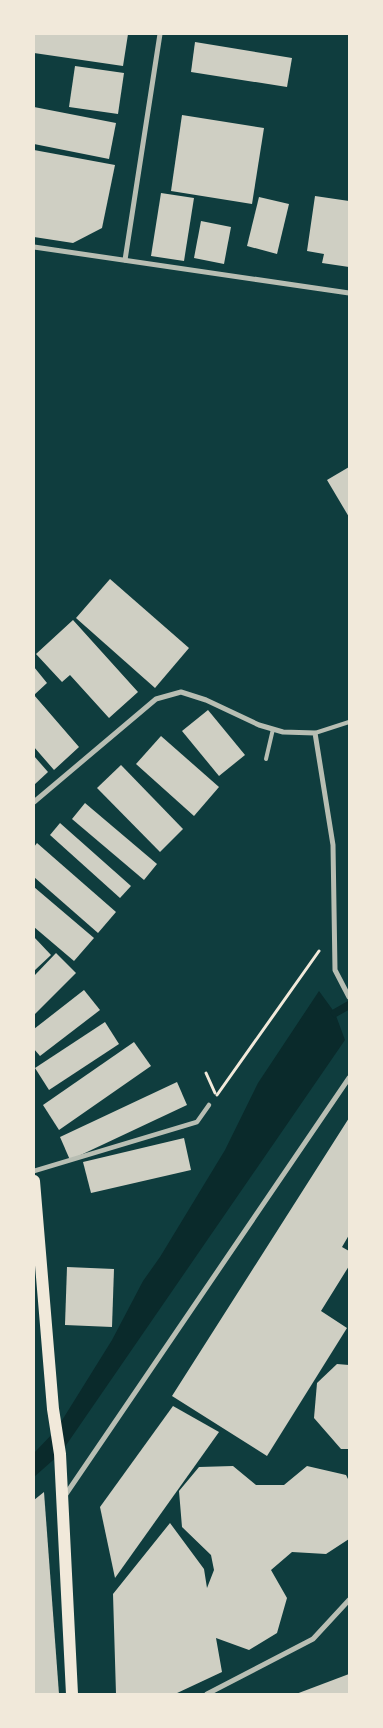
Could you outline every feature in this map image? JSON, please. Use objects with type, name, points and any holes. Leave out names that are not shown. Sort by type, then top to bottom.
[{"type":"main road","points":[[34,1181],[53,1409],[60,1454],[72,1694]]},
{"type":"street","points":[[125,260],[160,34]]},
{"type":"street","points":[[34,247],[349,293]]},
{"type":"street","points":[[34,802],[156,699],[180,692],[206,700],[273,729],[283,732],[315,733],[333,845],[336,970],[349,997]]},
{"type":"street","points":[[63,1499],[349,1078]]},
{"type":"street","points":[[34,1171],[197,1122],[209,1105]]},
{"type":"street","points":[[207,1694],[313,1639],[349,1600]]},
{"type":"lane","points":[[315,733],[349,722]]},
{"type":"lane","points":[[266,759],[273,729]]},
{"type":"path","points":[[209,1105],[334,931]]},
{"type":"path","points":[[206,1073],[216,1096]]},
{"type":"water","points":[[319,991],[335,1013],[345,1040],[60,1454],[34,1477],[34,1453],[56,1430],[112,1340],[143,1281],[160,1257],[225,1150],[258,1083]]},
{"type":"building","points":[[34,34],[128,34],[123,66],[34,53]]},
{"type":"building","points":[[195,42],[292,58],[287,87],[191,72]]},
{"type":"building","points":[[75,66],[124,73],[118,114],[69,107]]},
{"type":"building","points":[[34,107],[116,123],[109,159],[34,144]]},
{"type":"building","points":[[182,115],[264,128],[252,204],[171,191]]},
{"type":"building","points":[[34,150],[115,165],[102,228],[73,243],[34,237]]},
{"type":"building","points":[[161,193],[194,198],[184,261],[151,256]]},
{"type":"building","points":[[315,196],[349,201],[349,267],[322,263],[324,254],[307,251]]},
{"type":"building","points":[[259,197],[289,204],[277,254],[247,246]]},
{"type":"building","points":[[201,221],[231,227],[224,264],[194,258]]},
{"type":"building","points":[[349,467],[349,517],[327,480]]},
{"type":"building","points":[[110,579],[189,648],[155,688],[76,618]]},
{"type":"building","points":[[73,620],[138,692],[109,718],[70,675],[62,682],[36,654]]},
{"type":"building","points":[[34,667],[47,683],[34,695]]},
{"type":"building","points":[[34,695],[79,747],[54,770],[34,747]]},
{"type":"building","points":[[208,710],[245,755],[219,776],[182,731]]},
{"type":"building","points":[[161,736],[219,787],[194,816],[136,764]]},
{"type":"building","points":[[34,756],[48,772],[34,785]]},
{"type":"building","points":[[121,765],[183,829],[160,852],[97,788]]},
{"type":"building","points":[[85,803],[157,864],[144,880],[72,819]]},
{"type":"building","points":[[60,823],[131,886],[120,898],[50,835]]},
{"type":"building","points":[[37,843],[116,912],[98,933],[34,877],[34,847]]},
{"type":"building","points":[[34,887],[94,938],[74,961],[34,927]]},
{"type":"building","points":[[34,937],[51,955],[34,971]]},
{"type":"building","points":[[56,953],[76,973],[34,1015],[34,976]]},
{"type":"building","points":[[84,990],[100,1010],[40,1056],[34,1049],[34,1029]]},
{"type":"building","points":[[105,1022],[119,1044],[49,1090],[35,1068]]},
{"type":"building","points":[[134,1042],[151,1066],[59,1130],[43,1105]]},
{"type":"building","points":[[177,1082],[187,1105],[70,1160],[60,1137]]},
{"type":"building","points":[[349,1118],[349,1235],[342,1247],[349,1251],[349,1266],[321,1311],[347,1328],[267,1456],[172,1396]]},
{"type":"building","points":[[184,1138],[191,1170],[91,1193],[83,1162]]},
{"type":"building","points":[[67,1267],[114,1269],[112,1327],[65,1325]]},
{"type":"building","points":[[337,1364],[349,1365],[349,1449],[341,1449],[314,1418],[317,1383]]},
{"type":"building","points":[[173,1406],[219,1432],[115,1578],[100,1507]]},
{"type":"building","points":[[233,1466],[256,1485],[284,1485],[307,1466],[346,1475],[349,1481],[349,1539],[326,1554],[292,1552],[271,1570],[287,1598],[277,1633],[249,1650],[216,1638],[222,1672],[175,1694],[116,1694],[113,1594],[170,1523],[204,1569],[207,1588],[214,1570],[211,1555],[182,1527],[179,1491],[199,1467]]},
{"type":"building","points":[[44,1492],[59,1694],[34,1694],[34,1500]]},
{"type":"building","points":[[349,1674],[349,1694],[296,1694]]},
{"type":"waterway","points":[[335,1013],[349,1005]]}]
